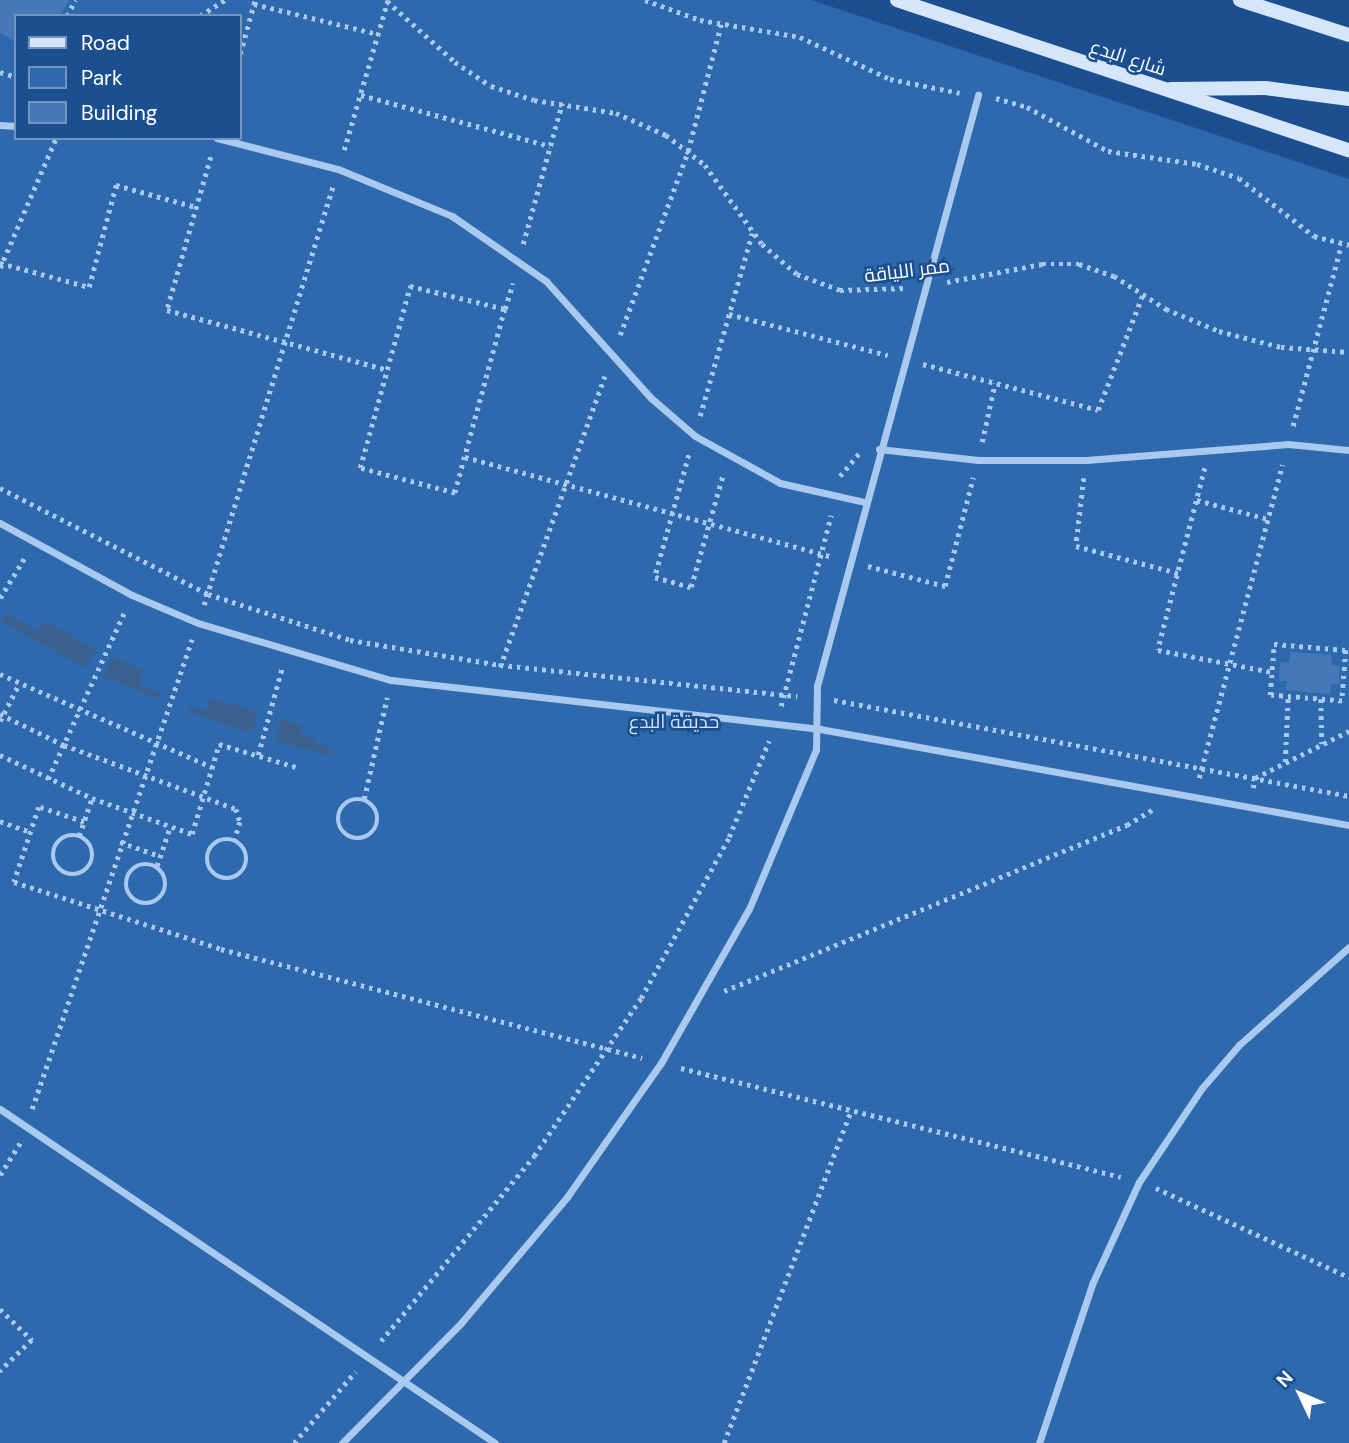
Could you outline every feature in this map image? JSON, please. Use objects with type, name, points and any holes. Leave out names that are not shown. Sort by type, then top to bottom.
[{"type":"main road","name":"شارع البدع","points":[[897,0],[1162,90],[1349,149]]},
{"type":"main road","points":[[1240,0],[1349,35]]},
{"type":"main road","points":[[1162,90],[1265,88],[1349,99]]},
{"type":"street","points":[[342,1443],[404,1382],[524,1251],[661,1063],[703,994],[772,860],[820,729],[817,698],[849,561],[978,95]]},
{"type":"street","points":[[225,140],[338,169],[452,216],[519,260],[570,304],[651,398],[695,436],[753,471],[835,499],[864,502]]},
{"type":"street","points":[[879,449],[978,460],[1086,460],[1288,444],[1349,450]]},
{"type":"street","points":[[0,523],[132,595],[198,622],[286,653],[391,680],[820,729],[1349,825]]},
{"type":"street","points":[[1039,1443],[1093,1282],[1139,1182],[1202,1088],[1239,1045],[1349,947]]},
{"type":"street","points":[[0,1109],[495,1443]]},
{"type":"path","points":[[203,14],[225,0]]},
{"type":"path","points":[[0,1175],[26,1126],[96,910],[208,594],[288,343],[387,0]]},
{"type":"path","name":"ممر اللياقة","points":[[387,0],[472,75],[512,95],[616,113],[688,151],[721,184],[762,244],[797,274],[863,292],[925,285],[1061,262],[1097,268],[1143,295],[1219,331],[1313,350],[1349,352]]},
{"type":"path","points":[[645,0],[700,20],[800,37],[902,83],[978,95],[1027,107],[1108,151],[1197,164],[1238,177],[1302,228],[1341,245],[1349,245]]},
{"type":"path","points":[[242,47],[254,2],[378,34]]},
{"type":"path","points":[[361,95],[550,146]]},
{"type":"path","points":[[505,309],[410,286],[360,468],[455,493],[562,103]]},
{"type":"path","points":[[56,140],[1,265],[89,288],[116,185],[196,206]]},
{"type":"path","points":[[213,150],[167,310],[388,370]]},
{"type":"path","points":[[1194,795],[1341,245]]},
{"type":"path","points":[[729,314],[1098,410],[1143,295]]},
{"type":"path","points":[[466,457],[945,586],[995,383]]},
{"type":"path","points":[[294,1443],[494,1208],[608,1049],[702,892],[776,724],[835,499],[850,458],[879,449]]},
{"type":"path","points":[[1210,450],[1158,650],[1228,668],[1272,672]]},
{"type":"path","points":[[1086,460],[1076,546],[1178,573]]},
{"type":"path","points":[[0,488],[208,594],[302,627],[399,651],[817,698],[1349,796]]},
{"type":"path","points":[[1197,500],[1268,519]]},
{"type":"path","points":[[0,598],[34,541]]},
{"type":"path","points":[[48,779],[132,595]]},
{"type":"path","points":[[1274,644],[1346,650],[1347,675],[1342,701],[1270,695],[1272,672],[1274,644]]},
{"type":"path","points":[[258,755],[286,653]]},
{"type":"path","points":[[0,674],[79,712],[212,767]]},
{"type":"path","points":[[364,799],[391,680]]},
{"type":"path","points":[[19,684],[1,717],[64,745],[238,811],[235,840]]},
{"type":"path","points":[[1285,763],[1288,697]]},
{"type":"path","points":[[1321,699],[1322,744]]},
{"type":"path","points":[[1255,778],[1349,731]]},
{"type":"path","points":[[0,755],[92,798],[192,834],[219,744],[296,767]]},
{"type":"path","points":[[1250,806],[1255,778]]},
{"type":"path","points":[[703,994],[738,987],[1128,825],[1173,791]]},
{"type":"path","points":[[79,836],[92,798]]},
{"type":"path","points":[[364,799],[375,808],[378,822],[370,835],[349,836],[340,826],[340,811],[349,801],[364,799]]},
{"type":"path","points":[[84,822],[39,807],[14,883],[221,949],[661,1063],[1139,1182],[1349,1277]]},
{"type":"path","points":[[0,821],[31,832]]},
{"type":"path","points":[[156,866],[170,827]]},
{"type":"path","points":[[79,836],[90,845],[92,860],[83,872],[69,874],[57,867],[54,846],[65,837],[79,836]]},
{"type":"path","points":[[219,840],[235,840],[246,851],[245,866],[234,877],[219,877],[208,866],[208,851],[219,840]]},
{"type":"path","points":[[120,842],[160,856]]},
{"type":"path","points":[[141,864],[156,866],[166,879],[163,894],[151,903],[136,901],[127,889],[129,873],[141,864]]},
{"type":"path","points":[[724,1443],[850,1110]]},
{"type":"path","points":[[0,1309],[32,1340],[0,1371]]},
{"type":"green space","name":"حديقة البدع","points":[[0,0],[811,0],[1349,179],[1349,1443],[0,1443]]},
{"type":"shaded area","points":[[5,613],[38,631],[44,621],[96,650],[86,668],[1,621]]},
{"type":"shaded area","points":[[112,657],[143,670],[138,684],[160,693],[158,699],[104,676]]},
{"type":"shaded area","points":[[211,698],[258,713],[251,733],[188,712],[190,706],[206,711]]},
{"type":"shaded area","points":[[280,719],[302,725],[300,733],[314,737],[313,743],[328,747],[333,756],[275,741]]},
{"type":"building","points":[[0,0],[69,0],[61,14],[14,14],[14,41],[0,33]]},
{"type":"building","points":[[1290,652],[1332,655],[1331,665],[1340,666],[1339,684],[1331,684],[1330,694],[1286,690],[1287,681],[1279,681],[1280,662],[1289,663]]}]
